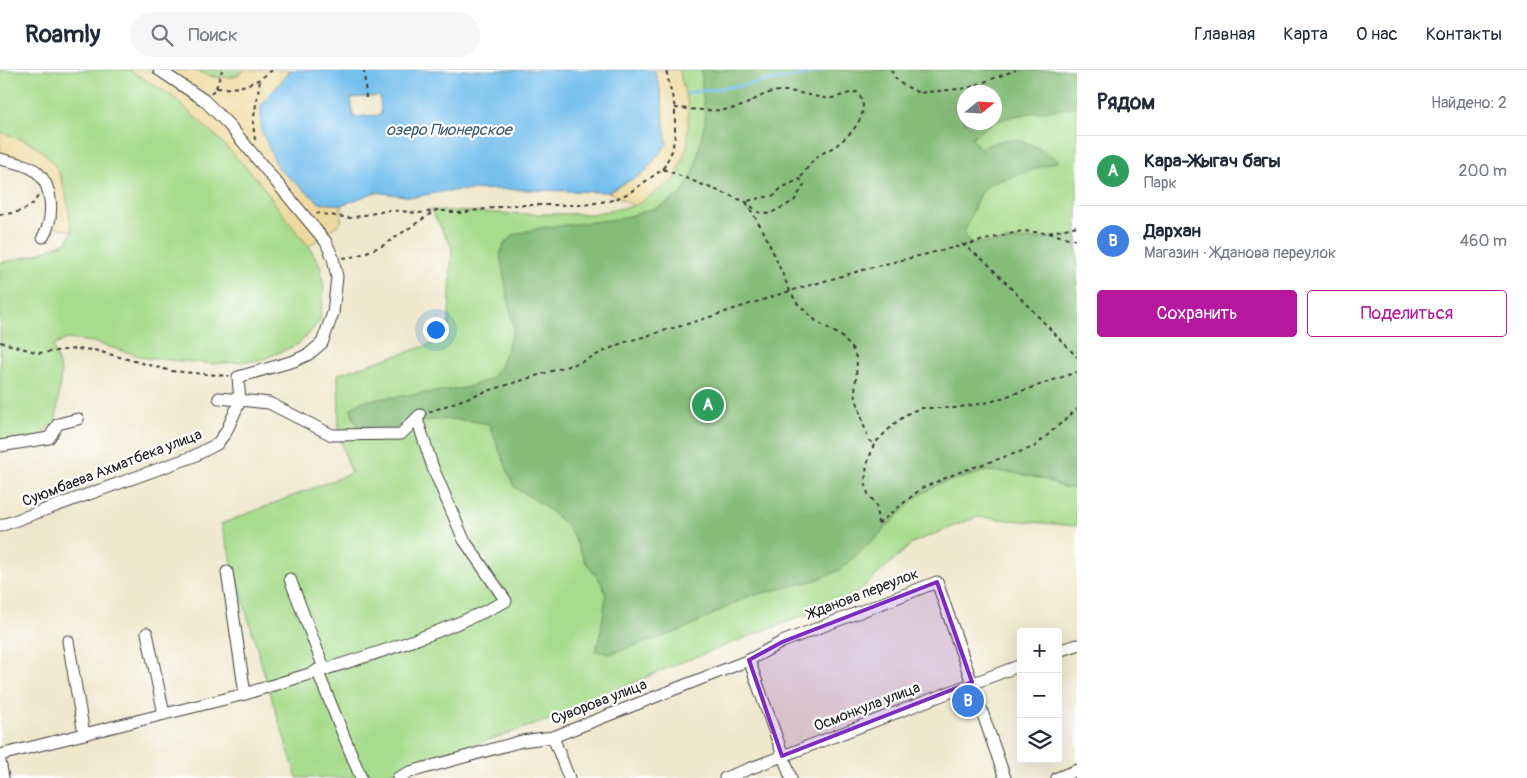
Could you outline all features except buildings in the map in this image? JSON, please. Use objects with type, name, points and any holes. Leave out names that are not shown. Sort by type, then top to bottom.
[{"type":"street","points":[[159,70],[204,100],[228,124],[326,242],[333,258],[337,277],[333,313],[322,343],[310,354],[294,362],[238,377]]},
{"type":"street","points":[[0,159],[26,166],[36,171],[41,178],[51,208],[50,226],[43,237]]},
{"type":"street","name":"Суюмбаева Ахматбека улица","points":[[0,526],[192,457],[217,444],[226,432],[240,402],[238,377]]},
{"type":"street","points":[[0,755],[245,694],[405,642],[482,613],[506,601],[464,540],[433,468],[419,419],[401,434],[332,435],[269,403],[240,402],[219,398]]},
{"type":"street","points":[[0,446],[49,438],[58,424],[78,419]]},
{"type":"street","points":[[227,572],[245,694]]},
{"type":"street","points":[[290,579],[361,778]]},
{"type":"street","name":"Жданова переулок","points":[[749,660],[782,642],[936,582],[1005,778]]},
{"type":"street","points":[[147,633],[164,714]]},
{"type":"street","points":[[68,641],[84,734]]},
{"type":"street","points":[[1062,651],[1077,645]]},
{"type":"street","points":[[749,660],[791,778]]},
{"type":"street","name":"Суворова улица","points":[[398,778],[410,772],[522,742],[553,737],[749,660]]},
{"type":"street","name":"Осмонкула улица","points":[[725,778],[1017,666]]},
{"type":"street","points":[[553,737],[568,778]]},
{"type":"street","points":[[0,761],[3,778]]},
{"type":"street","points":[[1057,778],[1077,770]]},
{"type":"path","points":[[204,100],[216,88],[222,70]]},
{"type":"path","points":[[216,88],[236,88],[260,80],[272,70]]},
{"type":"path","points":[[364,70],[366,98]]},
{"type":"path","points":[[299,208],[325,216],[350,218],[390,210],[418,213],[436,210],[459,212],[513,205],[600,203],[629,193],[663,169],[676,136],[675,108],[666,70]]},
{"type":"path","points":[[891,70],[898,82],[919,94],[968,88],[1016,70]]},
{"type":"path","points":[[256,142],[253,123],[260,80]]},
{"type":"path","points":[[675,108],[717,110],[743,106],[756,98],[777,91],[793,91],[825,98],[848,92],[857,92],[864,105],[862,117],[853,130],[835,146],[816,157],[800,179],[781,188],[774,195],[746,202]]},
{"type":"path","points":[[663,169],[746,202],[758,212],[769,214],[794,201],[802,192],[804,185],[800,179]]},
{"type":"path","points":[[0,214],[19,212],[30,207],[41,189],[41,178]]},
{"type":"path","points":[[746,202],[765,234],[797,303],[816,321],[841,336],[852,348],[857,360],[854,394],[869,440],[874,444]]},
{"type":"path","points":[[333,258],[357,256],[384,244],[436,210]]},
{"type":"path","points":[[1047,233],[1077,226]]},
{"type":"path","points":[[419,419],[486,391],[581,362],[622,343],[874,267],[962,244],[1022,231],[1047,233],[1077,240]]},
{"type":"path","points":[[962,244],[986,262],[1077,357]]},
{"type":"path","points":[[0,342],[39,353],[74,349],[94,350],[171,371],[238,377]]},
{"type":"path","points":[[1077,372],[990,402],[955,408],[922,408],[910,412],[874,444],[867,465],[866,482],[868,494],[876,504],[878,524],[922,488],[956,473],[1034,448],[1077,409]]},
{"type":"highlighted area","points":[[937,582],[972,682],[782,756],[749,660],[782,642]]},
{"type":"green space","points":[[0,70],[129,70],[171,95],[220,140],[257,179],[309,246],[320,265],[324,289],[320,321],[299,344],[261,360],[214,364],[146,358],[93,342],[67,339],[53,346],[61,372],[56,421],[37,437],[0,443],[0,263],[31,256],[67,242],[72,231],[61,175],[31,143],[0,132]]},
{"type":"green space","points":[[193,70],[245,70],[233,76],[220,77]]},
{"type":"green space","points":[[679,70],[1077,70],[1077,526],[977,517],[914,542],[852,597],[672,666],[548,720],[377,778],[297,778],[269,690],[221,524],[351,473],[339,435],[338,374],[448,339],[452,248],[431,210],[520,214],[591,214],[634,206],[688,105]]},
{"type":"green space","points":[[701,70],[1077,70],[1077,106],[1002,119],[1002,85],[957,85],[957,130],[983,130],[971,138],[980,148],[1003,140],[1017,140],[1040,149],[1059,161],[990,184],[980,193],[964,233],[970,244],[1077,235],[1077,488],[1065,488],[1043,479],[1014,473],[988,471],[939,484],[915,498],[877,537],[838,571],[813,581],[747,597],[680,631],[609,654],[595,651],[600,637],[606,596],[602,584],[585,561],[572,533],[564,523],[542,504],[514,487],[489,424],[463,420],[437,420],[409,424],[378,433],[368,432],[361,429],[355,421],[351,408],[362,401],[465,388],[490,379],[499,369],[514,330],[500,255],[504,244],[513,235],[539,228],[619,219],[659,207],[682,194],[694,171],[705,121]]},
{"type":"sand","points":[[129,70],[193,70],[214,77],[236,77],[245,70],[291,70],[282,79],[278,168],[320,203],[342,205],[341,222],[309,246],[257,179],[220,140],[171,95]]},
{"type":"sand","points":[[654,70],[679,70],[688,105],[688,144],[675,180],[634,206],[608,192],[644,173],[667,144],[661,97]]},
{"type":"sand","points":[[0,132],[30,143],[42,151],[50,160],[62,181],[72,231],[50,226],[41,177],[0,159]]},
{"type":"water","name":"озеро Пионерское","points":[[291,70],[654,70],[661,97],[667,144],[644,173],[608,192],[494,189],[446,191],[414,197],[375,192],[342,205],[320,203],[278,168],[261,130],[261,105]],"holes":[[[380,96],[381,115],[353,117],[351,98]]]},
{"type":"waterway","points":[[688,93],[796,77],[825,70]]},
{"type":"place","name":"Кара-Жыгач багы","points":[[708,405]]},
{"type":"place","name":"Дархан","points":[[968,701]]}]
